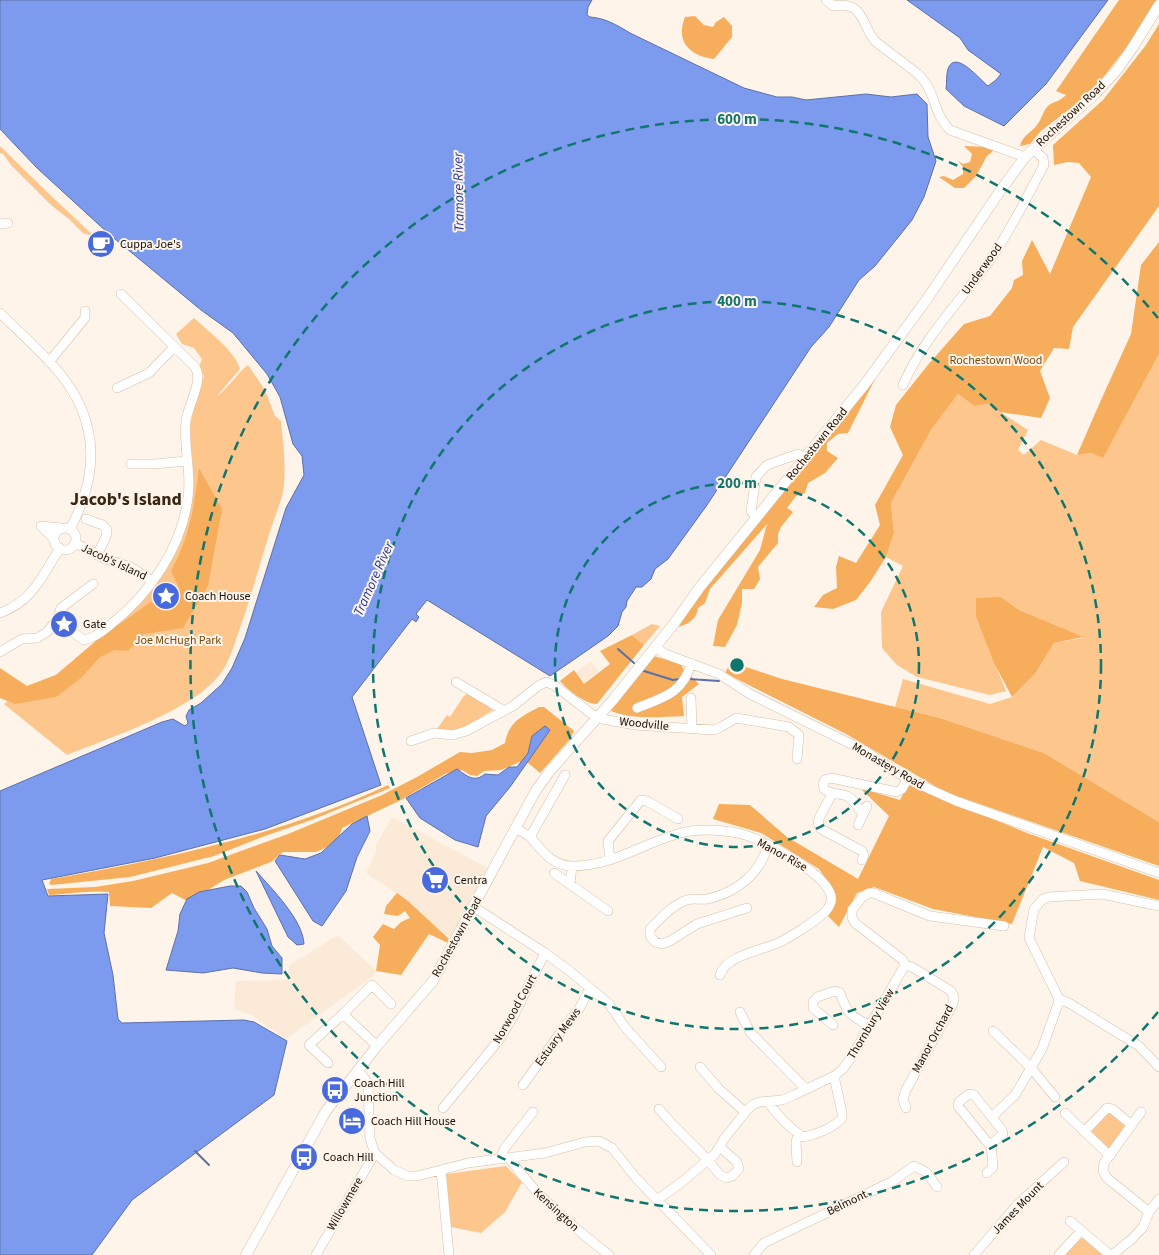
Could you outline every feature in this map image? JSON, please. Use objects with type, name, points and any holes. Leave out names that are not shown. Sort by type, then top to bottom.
[{"type":"main road","name":"Rochestown Road","points":[[246,1255],[326,1112],[377,1046],[434,981],[534,792],[655,647],[700,587],[865,384],[927,299],[1025,157],[1096,93],[1117,70],[1159,4]]},
{"type":"street","points":[[826,0],[833,6],[842,5],[854,8],[862,15],[871,37],[923,80],[930,90],[942,122],[950,130],[1025,157]]},
{"type":"street","name":"Underwood","points":[[903,385],[908,372],[942,321],[994,255],[1044,165],[1043,158],[1033,149]]},
{"type":"street","points":[[59,616],[84,640],[94,637],[123,614],[152,580],[170,555],[184,519],[190,481],[186,422],[189,404],[199,375],[195,367],[120,294]]},
{"type":"street","points":[[49,362],[86,318],[85,311]]},
{"type":"street","points":[[0,313],[66,381],[86,421],[92,462],[90,475],[82,504],[65,529],[56,532],[54,539]]},
{"type":"street","points":[[117,388],[150,373],[174,347]]},
{"type":"street","points":[[756,518],[751,511],[756,477],[767,465],[798,454],[805,459]]},
{"type":"street","points":[[131,464],[188,461]]},
{"type":"street","points":[[86,519],[103,525],[107,530],[106,537],[97,555]]},
{"type":"street","points":[[41,526],[65,529],[76,537],[74,543],[67,549],[56,545],[54,539],[41,526]]},
{"type":"street","name":"Jacob's Island","points":[[74,543],[97,555],[131,567],[152,580]]},
{"type":"street","points":[[0,613],[28,597],[39,583],[60,548]]},
{"type":"street","points":[[0,652],[22,639],[37,638],[47,632],[59,616],[63,606],[93,584]]},
{"type":"street","name":"Monastery Road","points":[[655,647],[665,654],[719,674],[750,694],[865,751],[906,779],[956,802],[1159,873]]},
{"type":"street","points":[[637,708],[669,696],[685,679],[691,663]]},
{"type":"street","points":[[456,682],[503,710]]},
{"type":"street","points":[[411,741],[434,733],[460,734],[513,706],[542,683],[548,682],[559,688],[597,718]]},
{"type":"street","points":[[691,698],[692,729]]},
{"type":"street","name":"Woodville","points":[[597,718],[635,725],[692,729],[714,730],[736,718],[789,727],[799,735],[797,759]]},
{"type":"street","points":[[530,837],[565,775]]},
{"type":"street","points":[[863,815],[847,796],[832,794],[824,789],[823,784],[825,780],[831,778],[897,792],[902,789],[906,779]]},
{"type":"street","points":[[832,794],[819,818],[818,824],[821,829],[862,851],[864,855],[862,860]]},
{"type":"street","points":[[610,860],[608,841],[641,800],[647,801],[678,819]]},
{"type":"street","points":[[858,825],[867,806]]},
{"type":"street","points":[[515,828],[530,837],[546,856],[558,863],[572,866],[570,884]]},
{"type":"street","name":"Manor Rise","points":[[572,866],[620,858],[647,845],[685,832],[708,830],[745,835],[782,852],[814,873],[830,892],[831,901],[826,911],[778,943],[730,962],[721,970],[720,975]]},
{"type":"street","points":[[748,908],[697,924],[662,944],[654,942],[650,936],[650,928],[673,908],[688,900],[705,899],[720,895],[747,880],[763,859],[768,845]]},
{"type":"street","points":[[554,873],[608,911]]},
{"type":"street","points":[[905,964],[861,929],[853,920],[852,910],[862,896],[873,893],[930,916],[1004,926]]},
{"type":"street","points":[[992,1117],[1015,1095],[1031,1068],[1042,1049],[1058,1004],[1059,999],[1029,938],[1034,909],[1043,899],[1049,897],[1080,896],[1092,893],[1159,906]]},
{"type":"street","points":[[474,907],[545,953],[609,1004],[624,1026],[661,1067]]},
{"type":"street","points":[[964,922],[965,911]]},
{"type":"street","name":"Norwood Court","points":[[442,1108],[500,1040],[545,953]]},
{"type":"street","name":"Thornbury View","points":[[657,1200],[715,1154],[724,1138],[754,1104],[782,1100],[834,1076],[842,1070],[851,1058],[905,964]]},
{"type":"street","name":"Manor Orchard","points":[[905,964],[912,966],[951,992],[954,997],[953,1004],[906,1090],[903,1099],[906,1108]]},
{"type":"street","points":[[328,1063],[309,1045],[344,1014],[372,985],[392,1004]]},
{"type":"street","name":"Estuary Mews","points":[[523,1085],[578,1011],[590,988]]},
{"type":"street","points":[[834,1011],[830,1022],[813,1008],[813,1002],[817,997],[834,991],[840,993],[846,1010],[851,1016],[870,1026]]},
{"type":"street","points":[[1059,999],[1139,1046],[1159,1067]]},
{"type":"street","points":[[740,1012],[750,1032],[806,1089]]},
{"type":"street","points":[[344,1014],[377,1046]]},
{"type":"street","points":[[993,1032],[1031,1068],[1055,1097]]},
{"type":"street","points":[[700,1068],[719,1089],[745,1112]]},
{"type":"street","points":[[358,1070],[366,1080],[368,1088],[370,1139],[375,1153],[394,1170],[408,1176],[417,1176],[468,1163],[545,1153],[585,1142],[598,1142],[612,1148],[636,1178],[711,1255]]},
{"type":"street","points":[[768,1102],[798,1134],[803,1137],[811,1136],[838,1123],[842,1118],[834,1076]]},
{"type":"street","points":[[969,1094],[974,1095],[1002,1130],[1002,1134],[991,1144],[988,1143],[958,1106],[959,1102],[969,1094]]},
{"type":"street","points":[[1084,1132],[1107,1108],[1112,1109],[1132,1126]]},
{"type":"street","points":[[659,1109],[720,1175],[727,1178],[734,1176],[739,1169],[737,1162],[720,1147]]},
{"type":"street","points":[[505,1159],[504,1149],[533,1112]]},
{"type":"street","points":[[1141,1112],[1104,1163],[1103,1171],[1107,1178],[1149,1212]]},
{"type":"street","points":[[1065,1113],[1110,1156]]},
{"type":"street","points":[[798,1134],[796,1142],[798,1162]]},
{"type":"street","points":[[986,1173],[993,1167],[991,1144]]},
{"type":"street","name":"Willowmere","points":[[316,1255],[375,1153]]},
{"type":"street","name":"Kensington","points":[[505,1159],[565,1220],[609,1255]]},
{"type":"street","name":"James Mount","points":[[974,1255],[1018,1204],[1064,1162]]},
{"type":"street","name":"Belmont","points":[[754,1255],[764,1243],[893,1181],[914,1166],[926,1172],[937,1187]]},
{"type":"street","points":[[442,1170],[449,1255]]},
{"type":"street","points":[[1070,1221],[1111,1255],[1132,1239],[1143,1227],[1149,1212],[1159,1199]]},
{"type":"street","points":[[1059,1255],[1081,1230]]},
{"type":"shaded area","points":[[591,661],[599,672],[584,684],[575,673]]},
{"type":"shaded area","points":[[392,817],[488,868],[450,940],[409,902],[366,873],[376,852],[376,845]]},
{"type":"shaded area","points":[[338,935],[376,971],[372,977],[286,1039],[251,1015],[234,1009],[236,981],[286,980],[290,965]]},
{"type":"green space","points":[[1119,0],[1157,0],[1126,48],[1101,80],[1076,104],[1041,131],[1030,144],[1020,146],[1025,137],[1039,123],[1047,107],[1066,95],[1056,91]]},
{"type":"green space","points":[[695,16],[704,25],[713,27],[716,22],[724,17],[732,26],[732,37],[714,59],[698,55],[683,40],[682,26],[685,17]]},
{"type":"green space","name":"Rochestown Wood","points":[[1159,24],[1159,206],[1073,327],[1069,349],[1054,348],[1040,371],[1050,398],[1041,418],[1000,412],[988,404],[974,406],[958,394],[931,430],[891,503],[894,533],[886,557],[870,582],[856,600],[833,609],[814,607],[823,595],[837,588],[836,567],[839,556],[856,563],[880,525],[875,505],[903,455],[890,427],[896,405],[964,324],[990,316],[1012,288],[1014,280],[1023,275],[1022,261],[1032,240],[1050,274],[1091,177],[1079,163],[1068,162],[1054,165],[1053,145],[1103,100],[1146,45]]},
{"type":"green space","points":[[0,146],[95,237],[83,233],[52,206],[0,153]]},
{"type":"green space","points":[[964,146],[988,147],[994,150],[987,156],[976,176],[964,188],[955,188],[939,177],[944,176],[953,180],[963,174],[963,167],[958,161],[963,164],[970,162],[972,154]]},
{"type":"green space","points":[[1159,242],[1159,354],[1103,458],[1091,453],[1077,455],[1131,334],[1141,265]]},
{"type":"green space","name":"Joe McHugh Park","points":[[194,318],[227,349],[240,369],[217,396],[248,365],[265,390],[275,416],[281,421],[285,471],[281,500],[231,655],[223,670],[211,684],[194,698],[174,710],[129,731],[67,755],[4,704],[27,686],[56,675],[129,614],[157,583],[179,546],[193,491],[190,426],[204,376],[199,367],[202,359],[194,348],[182,344],[176,334]]},
{"type":"green space","points":[[1159,354],[1159,822],[1044,753],[940,718],[895,707],[903,679],[990,704],[1012,697],[1035,674],[1054,643],[1082,638],[1019,610],[1001,597],[976,617],[1006,691],[990,695],[917,677],[897,665],[882,648],[881,612],[903,566],[886,557],[894,533],[891,503],[931,430],[958,394],[974,406],[988,404],[1028,430],[1018,450],[1024,455],[1041,440],[1077,455],[1091,453],[1103,457]]},
{"type":"green space","points":[[876,377],[848,433],[838,434],[827,443],[827,451],[838,458],[825,473],[808,483],[805,493],[796,496],[787,508],[793,512],[781,527],[778,534],[778,543],[758,567],[760,579],[754,589],[742,589],[742,603],[737,625],[725,647],[713,646],[718,620],[760,550],[767,524],[710,589],[705,603],[698,608],[694,618],[679,627],[684,616],[705,585]]},
{"type":"green space","points":[[199,468],[222,509],[208,586],[183,628],[144,634],[128,651],[115,650],[100,657],[81,678],[56,697],[15,704],[0,698],[0,668],[27,686],[56,675],[98,639],[151,602],[163,611],[179,588],[171,571],[187,533]]},
{"type":"green space","points":[[1001,597],[1019,610],[1083,637],[1054,643],[1035,674],[1012,697],[994,663],[976,617],[976,598]]},
{"type":"green space","points":[[652,624],[660,626],[644,645],[632,635]]},
{"type":"green space","points":[[632,635],[644,645],[597,704],[582,699],[560,681],[574,670],[584,684],[610,664],[600,651]]},
{"type":"green space","points":[[654,656],[683,665],[682,667],[699,684],[682,697],[684,716],[638,717],[611,711],[617,700]]},
{"type":"green space","points":[[731,662],[782,679],[940,718],[1044,753],[1159,822],[1159,866],[945,792],[846,734],[725,673]]},
{"type":"green space","points":[[468,693],[493,710],[463,728],[452,730],[437,729],[447,715],[450,717],[463,697]]},
{"type":"green space","points":[[539,707],[544,707],[574,731],[570,739],[540,773],[527,762],[550,730],[532,736],[528,753],[522,761],[501,770],[484,771],[477,776],[470,775],[462,770],[445,774],[401,800],[342,828],[338,840],[332,845],[316,852],[283,852],[271,862],[224,880],[189,902],[172,893],[151,908],[110,906],[109,892],[49,895],[47,889],[95,887],[133,881],[208,863],[288,834],[382,795],[460,752],[472,753],[492,750],[505,743],[509,729],[517,720]]},
{"type":"green space","points":[[908,784],[1027,833],[1159,880],[1159,900],[1080,881],[1074,863],[1043,847],[1012,924],[933,909],[874,887],[857,893],[839,927],[827,915],[836,894],[819,869],[761,833],[713,819],[719,804],[750,805],[787,837],[858,879],[889,816],[860,788],[900,800]]},
{"type":"green space","points":[[388,785],[390,788],[314,819],[214,856],[130,877],[49,884],[51,879],[180,854],[265,831],[348,803]]},
{"type":"green space","points":[[397,893],[450,940],[448,943],[429,934],[401,975],[376,971],[380,945],[373,937],[383,924],[394,929],[401,922],[410,918],[405,911],[398,916],[384,914],[386,906]]},
{"type":"green space","points":[[1108,1112],[1125,1122],[1127,1129],[1112,1149],[1107,1150],[1090,1134]]},
{"type":"green space","points":[[506,1166],[522,1182],[505,1212],[481,1233],[451,1227],[446,1174]]},
{"type":"green space","points":[[1084,1238],[1104,1255],[1064,1255],[1077,1240]]},
{"type":"water","name":"Tramore River","points":[[0,0],[592,0],[588,7],[587,15],[590,17],[611,22],[744,88],[777,97],[792,97],[806,100],[866,94],[891,97],[917,94],[927,104],[928,137],[936,161],[924,197],[912,220],[875,266],[859,280],[829,327],[811,347],[707,505],[668,559],[655,569],[651,579],[642,587],[636,587],[627,601],[618,626],[608,636],[550,676],[427,600],[416,614],[419,617],[416,622],[412,619],[352,697],[381,785],[265,829],[155,858],[42,880],[48,896],[108,894],[104,933],[113,975],[118,1019],[122,1023],[244,1020],[254,1022],[287,1041],[274,1095],[132,1200],[92,1255],[0,1255],[0,791],[162,722],[173,719],[185,726],[188,723],[186,716],[189,710],[201,703],[222,684],[232,668],[245,638],[286,508],[304,475],[302,456],[293,444],[280,397],[267,374],[233,333],[201,310],[109,234],[37,168],[0,129]]},
{"type":"water","points":[[907,0],[1108,0],[1046,84],[1004,126],[964,106],[946,89],[947,74],[951,63],[962,64],[988,86],[1001,74],[968,50],[960,38]]},
{"type":"water","points":[[545,726],[550,730],[510,787],[486,816],[478,847],[455,840],[420,818],[406,798],[457,769],[467,776],[477,778],[485,774],[498,775],[509,767],[517,767],[528,753],[532,736]]},
{"type":"water","points":[[367,816],[370,831],[357,857],[346,891],[322,926],[313,921],[275,861],[280,855],[305,859],[321,853],[352,824]]},
{"type":"water","points":[[256,871],[293,915],[304,944],[297,945],[288,937]]},
{"type":"water","points":[[230,886],[241,886],[247,892],[267,929],[272,946],[282,958],[282,974],[233,968],[203,973],[166,970],[178,931],[180,914],[187,899],[199,892]]},
{"type":"waterway","points":[[618,649],[634,663]]},
{"type":"waterway","points":[[644,671],[673,680],[679,679]]},
{"type":"waterway","points":[[689,679],[719,681]]},
{"type":"waterway","points":[[195,1151],[209,1165]]},
{"type":"place","name":"Cuppa Joe's","points":[[101,244]]},
{"type":"place","name":"Coach House","points":[[166,596]]},
{"type":"place","name":"Gate","points":[[64,624]]},
{"type":"place","name":"Centra","points":[[435,880]]},
{"type":"place","name":"Coach Hill Junction","points":[[335,1090]]},
{"type":"place","name":"Coach Hill House","points":[[352,1121]]},
{"type":"place","name":"Coach Hill","points":[[304,1157]]},
{"type":"district","name":"Jacob's Island","points":[[126,499]]}]
